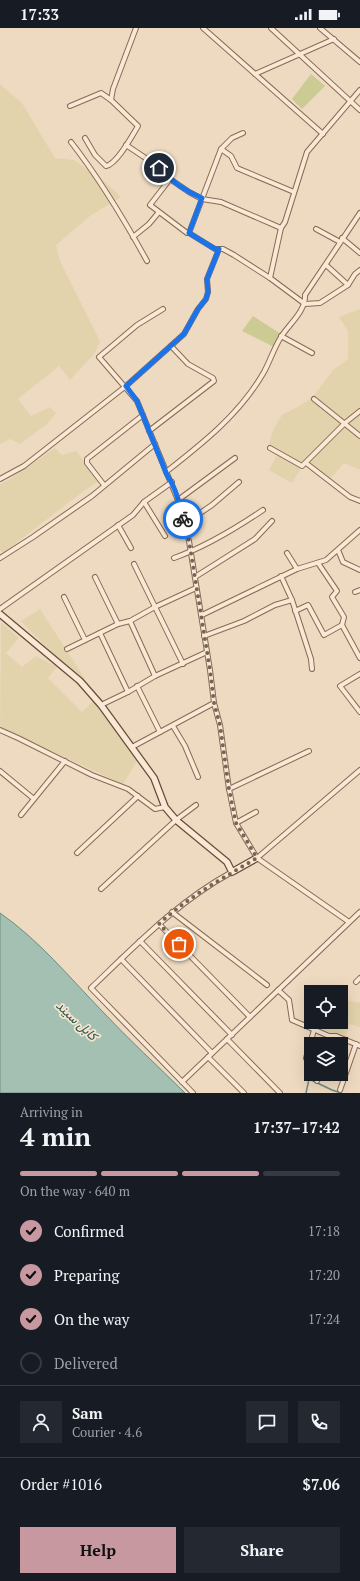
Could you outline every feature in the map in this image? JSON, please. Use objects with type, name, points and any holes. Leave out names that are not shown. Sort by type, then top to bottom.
[{"type":"street","points":[[111,100],[113,89],[136,28]]},
{"type":"street","points":[[203,28],[323,134]]},
{"type":"street","points":[[271,28],[360,110]]},
{"type":"street","points":[[320,28],[360,62]]},
{"type":"street","points":[[255,74],[334,39]]},
{"type":"street","points":[[270,278],[281,228],[285,222],[307,152],[360,90]]},
{"type":"street","points":[[70,106],[101,93],[111,100],[138,126],[126,145],[110,165],[106,166],[95,154],[85,138]]},
{"type":"street","points":[[189,233],[221,149],[232,138],[243,134]]},
{"type":"street","points":[[70,142],[83,158],[147,262]]},
{"type":"street","points":[[126,145],[159,168],[170,179],[188,192],[202,198],[221,202],[281,228]]},
{"type":"street","points":[[221,149],[231,156],[236,168],[294,192]]},
{"type":"street","points":[[170,179],[150,205],[187,233],[215,249],[223,249],[270,278],[305,304],[320,303],[348,285],[355,274],[360,270]]},
{"type":"street","points":[[133,237],[149,224],[158,212]]},
{"type":"street","points":[[166,472],[219,429],[240,406],[264,372],[281,336],[305,304],[305,296],[360,213]]},
{"type":"street","points":[[316,229],[340,242]]},
{"type":"street","points":[[342,238],[360,253]]},
{"type":"street","points":[[0,479],[24,466],[126,386],[184,334],[198,309],[206,299],[208,292],[207,279],[219,249]]},
{"type":"street","points":[[326,265],[348,285]]},
{"type":"street","points":[[163,309],[137,326],[99,357],[126,386],[137,401],[166,472],[172,482],[178,500],[202,615],[214,703],[222,738],[229,789],[236,823],[257,858],[349,922]]},
{"type":"street","points":[[281,336],[312,353]]},
{"type":"street","points":[[149,431],[214,381],[213,378],[188,364],[171,346]]},
{"type":"street","points":[[314,399],[360,436]]},
{"type":"street","points":[[270,448],[301,466],[306,463],[360,411]]},
{"type":"street","points":[[104,485],[87,463],[87,458],[143,415]]},
{"type":"street","points":[[0,558],[92,496],[155,444]]},
{"type":"street","points":[[178,500],[235,458]]},
{"type":"street","points":[[306,463],[350,497],[360,501]]},
{"type":"street","points":[[0,610],[133,515],[144,502],[172,482]]},
{"type":"street","points":[[184,524],[212,506],[239,482]]},
{"type":"street","points":[[144,502],[165,536]]},
{"type":"street","points":[[174,558],[190,552],[240,525],[262,510]]},
{"type":"street","points":[[195,577],[255,539],[272,521]]},
{"type":"street","points":[[118,525],[131,548]]},
{"type":"street","points":[[202,615],[281,576],[297,569],[326,560],[360,530]]},
{"type":"street","points":[[338,550],[343,562],[360,570]]},
{"type":"street","points":[[287,553],[297,569]]},
{"type":"street","points":[[318,563],[337,591],[332,596],[344,617],[342,625],[358,650],[360,658]]},
{"type":"street","points":[[134,564],[182,664]]},
{"type":"street","points":[[281,576],[296,611],[311,659],[312,669]]},
{"type":"street","points":[[95,577],[118,624]]},
{"type":"street","points":[[67,649],[118,624],[130,621],[155,607],[196,588]]},
{"type":"street","points":[[356,592],[360,590]]},
{"type":"street","points":[[64,597],[85,640]]},
{"type":"street","points":[[204,636],[244,621],[275,605],[292,600]]},
{"type":"street","points":[[296,611],[308,605],[324,635],[342,625]]},
{"type":"street","points":[[0,614],[80,681],[101,705],[154,778],[165,807],[176,820],[227,862],[232,872]]},
{"type":"street","points":[[130,621],[155,676]]},
{"type":"street","points":[[100,633],[128,692]]},
{"type":"street","points":[[101,705],[128,692],[155,676],[207,652]]},
{"type":"street","points":[[360,674],[340,686],[360,712]]},
{"type":"street","points":[[137,686],[160,732]]},
{"type":"street","points":[[132,747],[214,703]]},
{"type":"street","points":[[173,726],[185,746],[198,777]]},
{"type":"street","points":[[0,731],[128,789],[155,809],[165,807]]},
{"type":"street","points":[[229,789],[309,751]]},
{"type":"street","points":[[21,815],[65,761]]},
{"type":"street","points":[[193,1093],[91,988],[172,912],[222,878],[257,858],[360,770]]},
{"type":"street","points":[[0,771],[34,799]]},
{"type":"street","points":[[78,853],[138,796]]},
{"type":"street","points":[[101,888],[176,820],[196,805]]},
{"type":"street","points":[[236,823],[256,812]]},
{"type":"street","points":[[172,912],[267,985]]},
{"type":"street","points":[[182,1082],[360,912]]},
{"type":"street","points":[[159,924],[250,1017]]},
{"type":"street","points":[[140,941],[232,1035]]},
{"type":"street","points":[[121,959],[244,1093]]},
{"type":"street","points":[[356,982],[360,978]]},
{"type":"street","points":[[278,990],[289,1000],[292,1020],[329,1036],[336,1036],[358,1045],[340,1090]]},
{"type":"street","points":[[312,1037],[314,1030]]},
{"type":"street","points":[[227,1039],[280,1093]]},
{"type":"shaded area","points":[[311,74],[325,86],[302,109],[292,99]]},
{"type":"shaded area","points":[[0,84],[22,103],[55,158],[74,160],[104,181],[121,197],[90,216],[56,245],[60,261],[100,341],[94,354],[70,380],[59,366],[18,399],[31,416],[50,407],[56,413],[47,424],[20,444],[10,439],[0,444]]},
{"type":"shaded area","points":[[360,309],[360,470],[344,463],[329,480],[304,463],[292,483],[269,470],[279,451],[269,443],[274,428],[282,415],[313,397],[333,370],[348,359],[348,331],[339,317]]},
{"type":"shaded area","points":[[253,316],[281,334],[274,347],[242,331]]},
{"type":"shaded area","points":[[55,448],[62,455],[76,451],[99,481],[3,553],[0,550],[0,484],[7,481]]},
{"type":"shaded area","points":[[40,609],[85,679],[59,660],[21,621]]},
{"type":"shaded area","points":[[1,622],[19,638],[6,653],[22,667],[36,656],[57,667],[48,678],[82,712],[94,700],[137,761],[123,784],[0,728]]},
{"type":"shaded area","points":[[348,1000],[357,1003],[360,1002],[360,1027],[349,1024],[348,1028]]},
{"type":"shaded area","points":[[321,1029],[348,1029],[345,1037]]},
{"type":"water","name":"کابل سيند","points":[[0,913],[41,947],[123,1033],[185,1093],[0,1093]]},
{"type":"waterway","points":[[306,1093],[309,1079],[341,1093]]},
{"type":"way so far","points":[[179,944],[159,924],[172,912],[222,878],[257,858],[236,823],[229,789],[230,787],[220,725],[214,703],[202,615],[196,588],[189,541],[183,519]]},
{"type":"route","points":[[159,168],[170,179],[188,192],[202,198],[189,233],[215,249],[219,249],[207,279],[208,292],[206,299],[198,309],[184,334],[126,386],[137,401],[167,475],[172,482],[183,519]]}]
